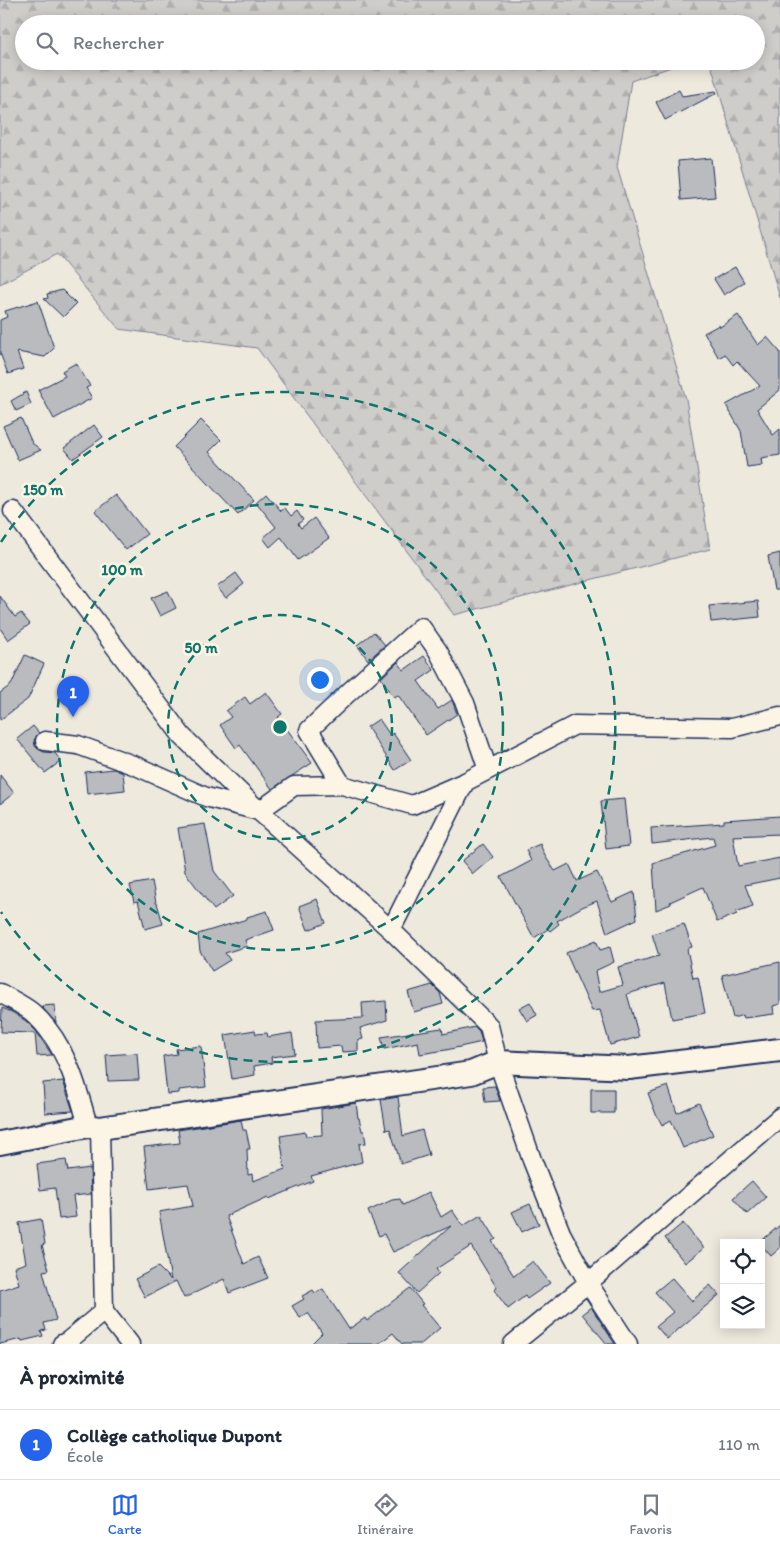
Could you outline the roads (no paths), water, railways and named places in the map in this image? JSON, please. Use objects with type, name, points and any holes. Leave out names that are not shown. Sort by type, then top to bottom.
[{"type":"main road","points":[[0,1143],[94,1127],[471,1073],[498,1062],[629,1068],[780,1050]]},
{"type":"street","points":[[13,511],[182,736],[259,812],[391,930],[489,1026],[498,1062],[532,1160],[561,1233],[588,1282],[628,1344]]},
{"type":"street","points":[[342,785],[309,730],[421,627],[438,651],[465,703],[488,770]]},
{"type":"street","points":[[259,812],[294,786],[342,785],[412,805],[465,782],[575,725],[732,728],[780,716]]},
{"type":"street","points":[[45,741],[78,745],[136,766],[206,797],[259,812]]},
{"type":"street","points":[[391,930],[465,782]]},
{"type":"street","points":[[0,993],[32,1012],[57,1041],[94,1127],[104,1311],[130,1344]]},
{"type":"street","points":[[513,1344],[780,1117]]},
{"type":"street","points":[[62,1344],[104,1311]]},
{"type":"place","name":"Collège catholique Dupont","points":[[73,717]]}]
